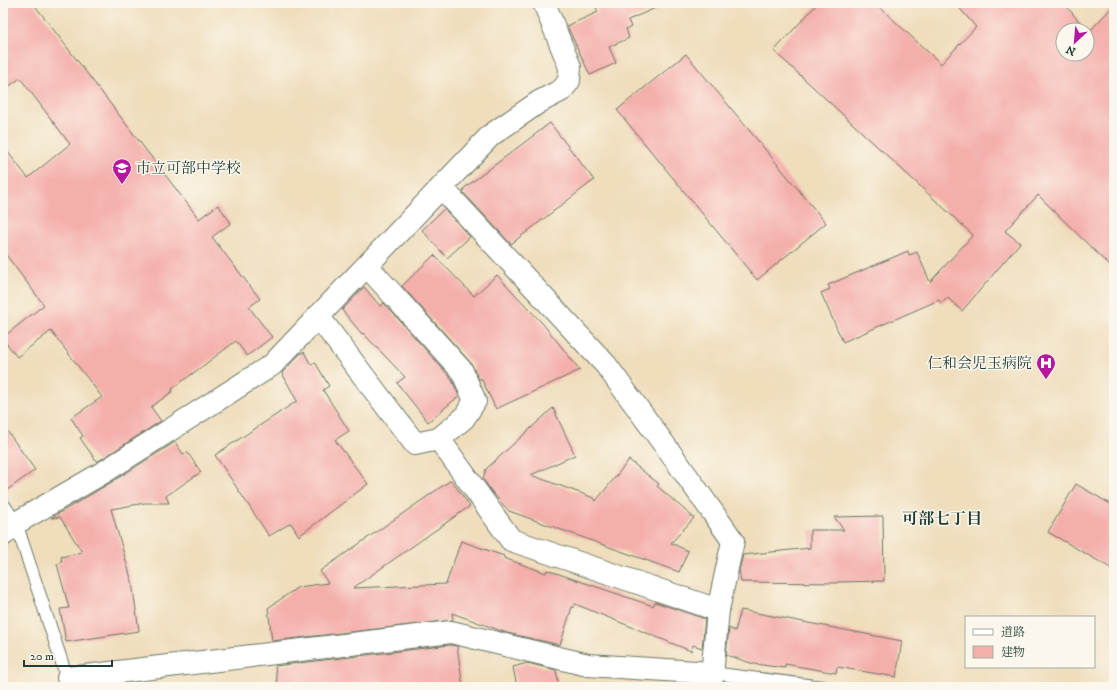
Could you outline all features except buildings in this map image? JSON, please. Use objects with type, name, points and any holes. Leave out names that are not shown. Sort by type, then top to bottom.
[{"type":"street","points":[[9,529],[104,472],[272,365],[491,135],[539,102],[562,90],[569,81],[570,67],[544,3]]},
{"type":"street","points":[[69,683],[451,632],[588,666],[711,680],[718,610],[733,541],[606,366],[442,188]]},
{"type":"street","points":[[318,316],[416,444],[439,439],[464,418],[475,401],[462,371],[367,266]]},
{"type":"street","points":[[439,439],[511,540],[718,610]]},
{"type":"lane","points":[[3,504],[9,529],[69,683]]},
{"type":"lane","points":[[711,680],[823,687]]},
{"type":"place","name":"市立可部中学校","points":[[122,185]]},
{"type":"place","name":"仁和会児玉病院","points":[[1046,380]]},
{"type":"district","name":"可部七丁目","points":[[942,519]]}]
